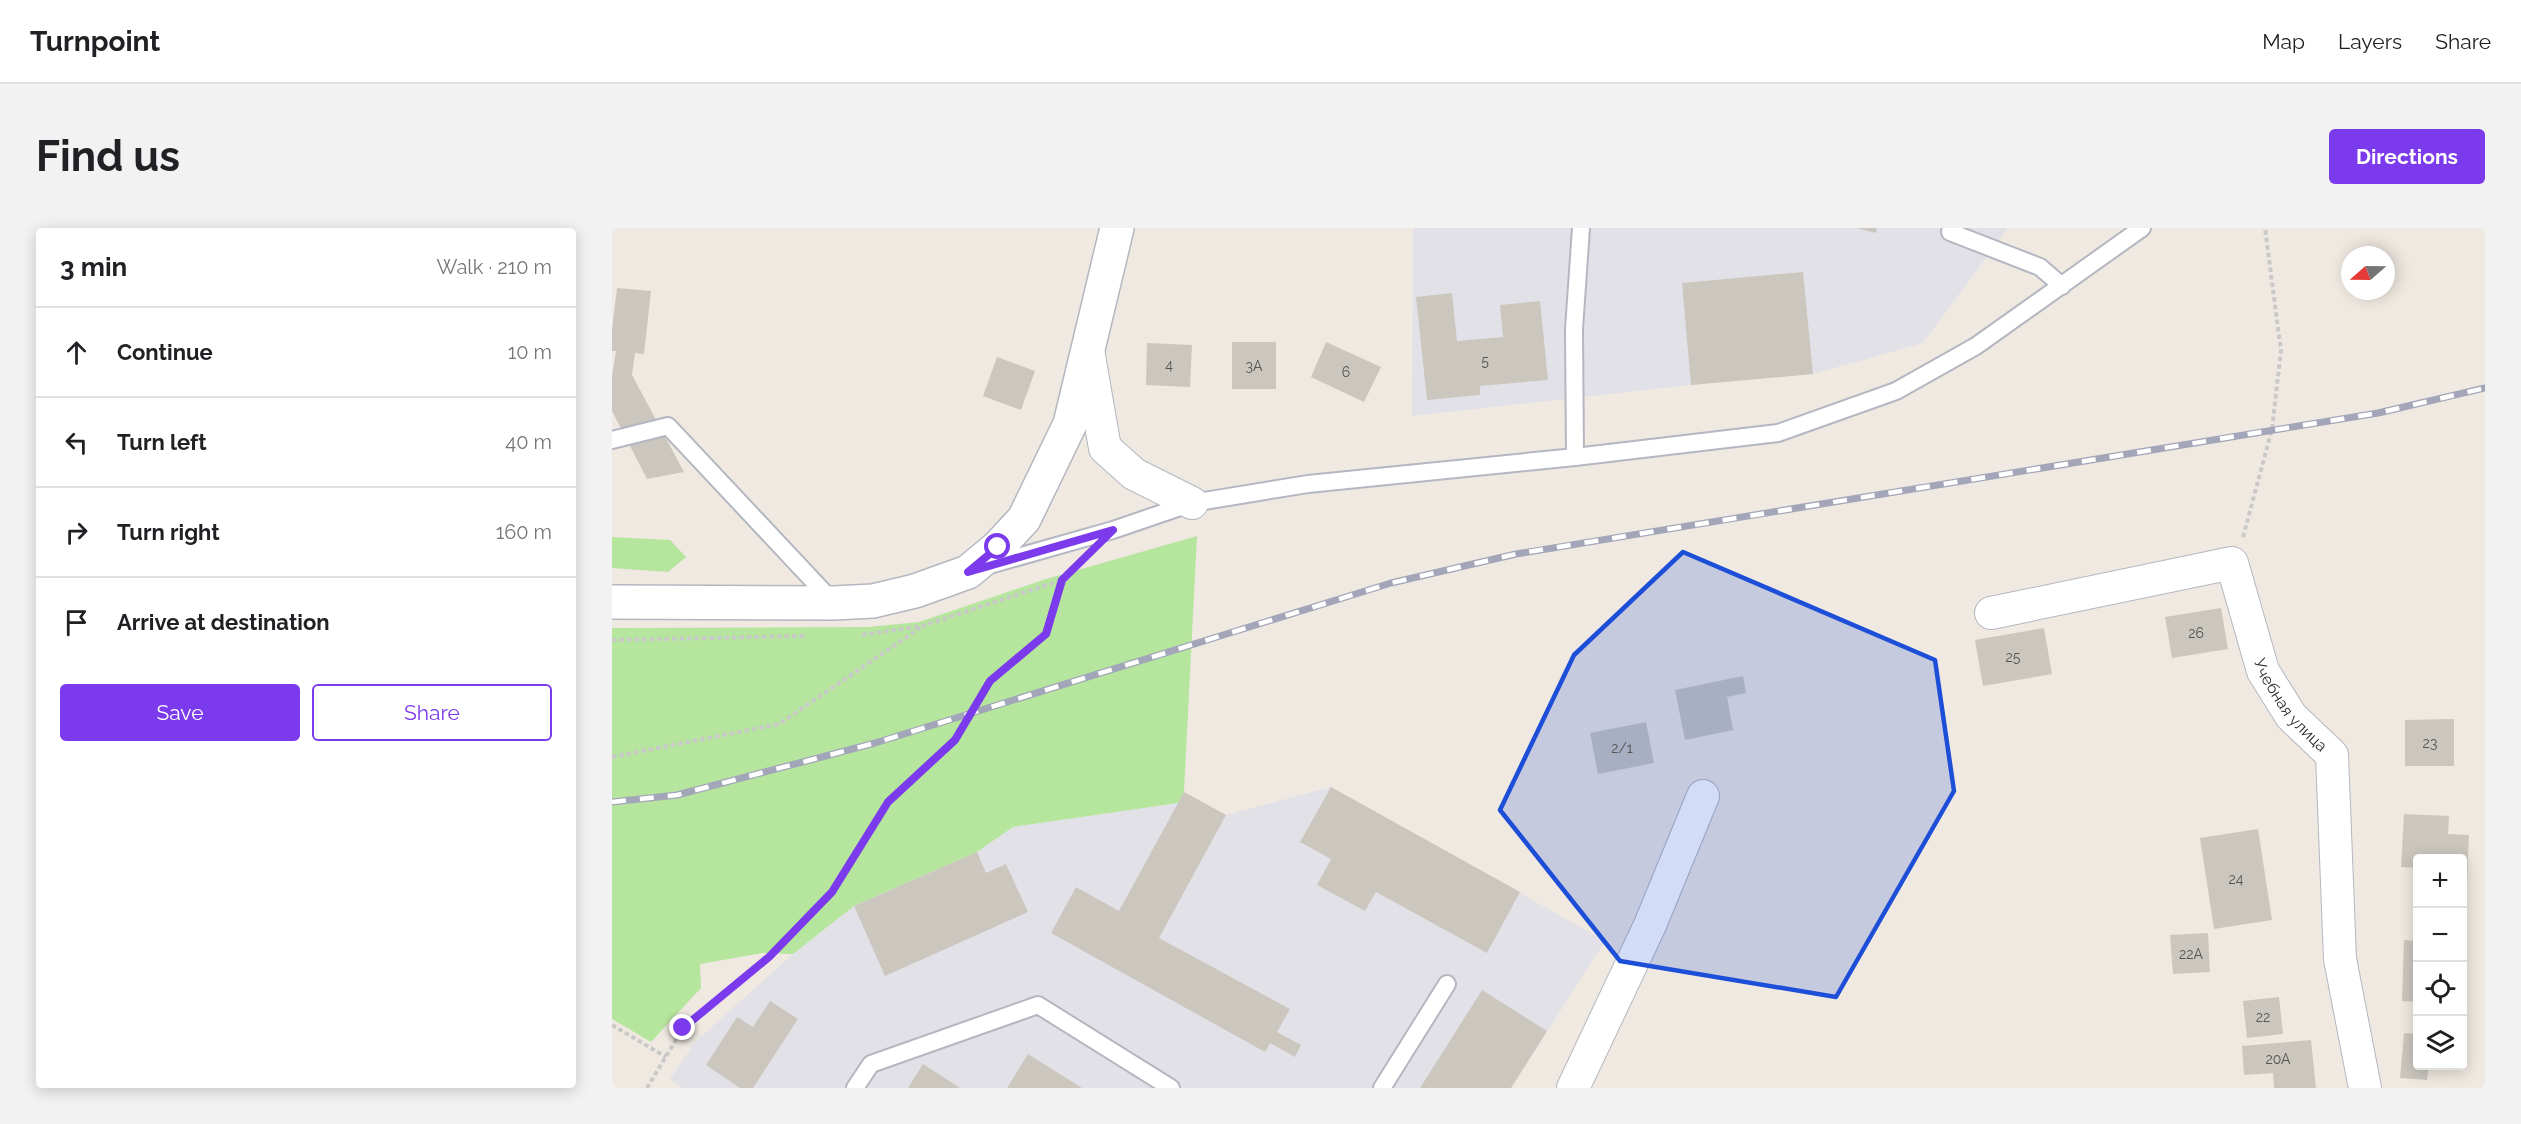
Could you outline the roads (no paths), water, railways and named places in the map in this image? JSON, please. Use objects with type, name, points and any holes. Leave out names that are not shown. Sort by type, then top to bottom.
[{"type":"main road","points":[[612,603],[873,601],[915,591],[968,572],[998,547],[1024,519],[1070,424],[1117,228]]},
{"type":"street","points":[[1088,350],[1105,448],[1134,474],[1192,503]]},
{"type":"street","name":"Учебная улица","points":[[1991,613],[2232,563],[2263,671],[2291,716],[2332,755],[2340,959],[2365,1088]]},
{"type":"street","points":[[1573,1088],[1650,925],[1703,796]]},
{"type":"lane","points":[[1575,457],[1574,329],[1581,228]]},
{"type":"lane","points":[[1951,228],[1950,232],[2040,267],[2062,286]]},
{"type":"lane","points":[[968,572],[1113,530],[1192,503],[1308,484],[1575,457],[1778,433],[1896,391],[1976,346],[2142,228]]},
{"type":"lane","points":[[612,440],[668,426],[834,603]]},
{"type":"lane","points":[[1382,1088],[1447,984]]},
{"type":"lane","points":[[855,1088],[871,1064],[1038,1005],[1171,1088]]},
{"type":"railway","points":[[612,802],[677,795],[875,743],[1391,583],[1516,554],[2378,413],[2485,388]]}]
